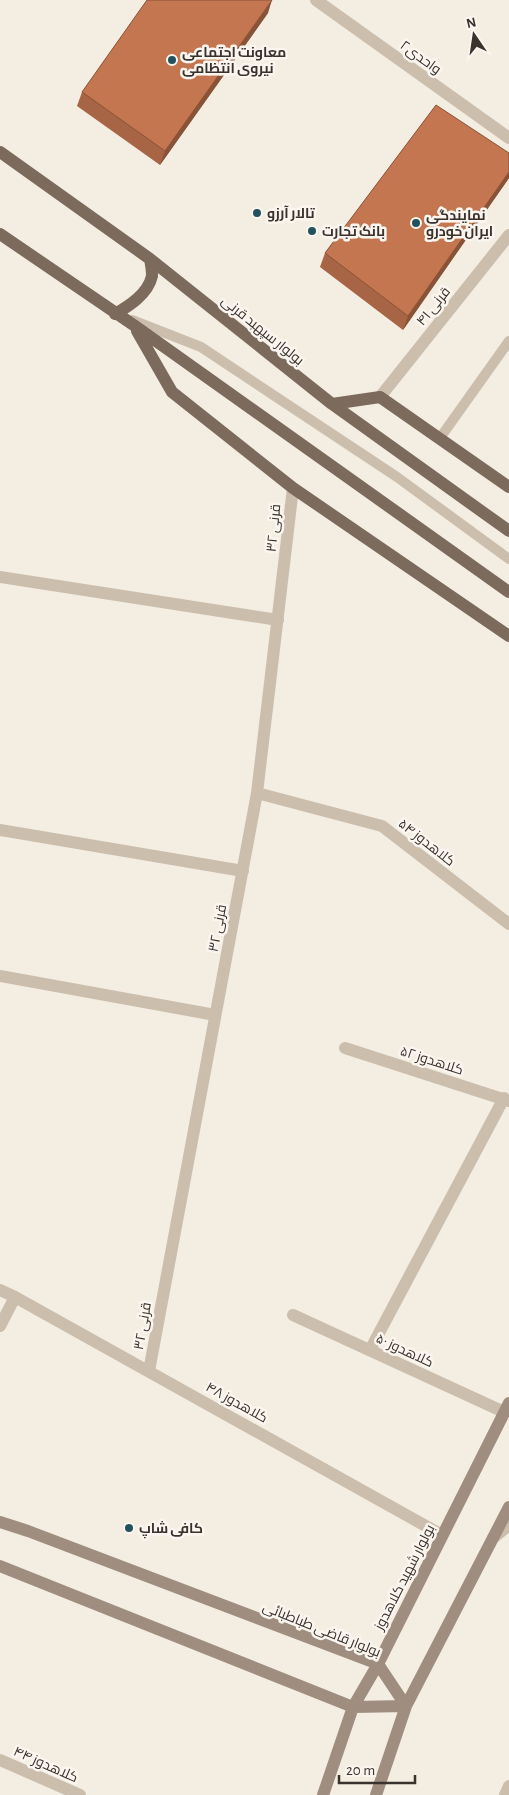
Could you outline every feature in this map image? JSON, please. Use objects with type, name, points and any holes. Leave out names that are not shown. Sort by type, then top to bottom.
[{"type":"main road","name":"بولوار سپهبد قرنی","points":[[0,152],[150,259],[332,404],[509,531]]},
{"type":"main road","points":[[0,234],[135,326],[509,592]]},
{"type":"main road","points":[[115,314],[131,305],[143,292],[152,276],[150,259]]},
{"type":"main road","points":[[135,326],[172,392],[293,488],[509,636]]},
{"type":"main road","points":[[332,404],[380,397],[509,487]]},
{"type":"main road","name":"بولوار شهید کلاهدوز","points":[[323,1795],[353,1707],[378,1664],[507,1408]]},
{"type":"main road","points":[[376,1795],[406,1706],[509,1507]]},
{"type":"main road","name":"بولوار قاضی طباطبائی","points":[[0,1522],[378,1664],[406,1706]]},
{"type":"main road","points":[[0,1566],[353,1707],[406,1706]]},
{"type":"street","name":"واحدی۲","points":[[316,0],[509,138]]},
{"type":"street","name":"قرنی ۴۱","points":[[380,397],[509,235]]},
{"type":"street","name":"قرنی ۳۲","points":[[149,1371],[257,793],[293,488]]},
{"type":"street","points":[[0,577],[278,620]]},
{"type":"street","name":"کلاهدوز ۵۴","points":[[257,793],[382,826],[509,924]]},
{"type":"street","points":[[0,830],[242,871]]},
{"type":"street","points":[[0,976],[215,1016]]},
{"type":"street","name":"کلاهدوز ۵۲","points":[[345,1048],[506,1099]]},
{"type":"street","points":[[370,1350],[506,1099]]},
{"type":"street","name":"کلاهدوز ۴۸","points":[[0,1290],[442,1535]]},
{"type":"street","points":[[0,1326],[15,1297]]},
{"type":"street","name":"کلاهدوز ۵۰","points":[[293,1315],[507,1408]]},
{"type":"street","points":[[493,1538],[509,1525]]},
{"type":"street","name":"کلاهدوز ۴۴","points":[[0,1760],[73,1794]]},
{"type":"street","points":[[505,1795],[509,1786]]},
{"type":"lane","points":[[115,314],[201,347],[397,477],[509,559]]},
{"type":"lane","points":[[440,438],[509,341]]},
{"type":"building","name":"معاونت اجتماعی نیروی انتظامی","points":[[147,0],[272,0],[165,151],[82,92]]},
{"type":"building","name":"نمایندگی ایران خودرو","points":[[436,105],[509,153],[509,172],[408,316],[325,253]]},
{"type":"place","name":"معاونت اجتماعی نیروی انتظامی","points":[[172,60]]},
{"type":"place","name":"تالار آرزو","points":[[257,213]]},
{"type":"place","name":"نمایندگی ایران خودرو","points":[[416,223]]},
{"type":"place","name":"بانک تجارت","points":[[312,231]]},
{"type":"place","name":"کافی شاپ","points":[[129,1528]]}]
